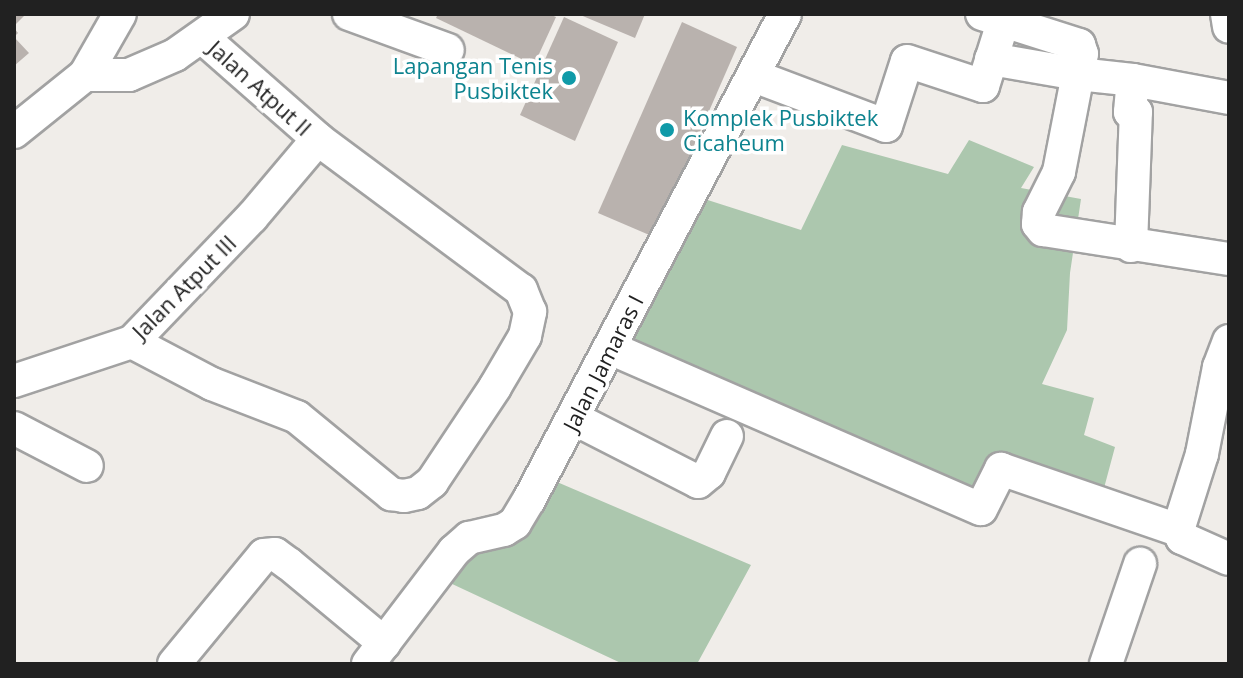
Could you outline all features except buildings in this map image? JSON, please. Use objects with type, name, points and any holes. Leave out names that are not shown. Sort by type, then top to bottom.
[{"type":"street","points":[[14,132],[85,75],[120,14]]},
{"type":"street","points":[[85,75],[129,75],[175,55],[233,14]]},
{"type":"street","points":[[349,14],[448,50]]},
{"type":"street","name":"Jalan Jamaras I","points":[[376,654],[454,551],[469,538],[504,530],[515,523],[575,419],[785,14]]},
{"type":"street","points":[[1227,14],[1229,27]]},
{"type":"street","points":[[754,76],[886,126],[907,61],[983,86],[991,59],[993,16],[1079,45],[1082,54],[1059,172],[1039,212],[1038,224],[1043,230],[1229,259]]},
{"type":"street","name":"Jalan Atput II","points":[[132,342],[212,384],[297,417],[391,494],[418,493],[432,482],[525,336],[530,312],[521,290],[318,139],[202,37]]},
{"type":"street","points":[[991,59],[1229,98]]},
{"type":"street","points":[[1131,246],[1136,112],[1130,112],[1133,80]]},
{"type":"street","name":"Jalan Atput III","points":[[14,381],[132,342],[252,217],[318,139]]},
{"type":"street","points":[[1178,530],[1216,458],[1219,367],[1229,341]]},
{"type":"street","points":[[610,348],[981,509],[1001,469],[1178,530],[1182,538],[1229,559]]},
{"type":"street","points":[[575,419],[698,482],[709,473],[727,436]]},
{"type":"street","points":[[14,428],[87,466]]},
{"type":"street","points":[[174,664],[264,555],[275,554],[289,564],[376,654]]},
{"type":"street","points":[[1106,664],[1140,564]]},
{"type":"green space","points":[[969,140],[1034,167],[1021,188],[1081,199],[1070,273],[1067,330],[1042,384],[1094,398],[1084,435],[1115,447],[1100,503],[1002,469],[981,509],[610,348],[692,195],[801,230],[842,145],[948,174]]},
{"type":"green space","points":[[543,476],[751,565],[697,664],[623,664],[435,576],[488,534]]},
{"type":"place","name":"Lapangan Tenis Pusbiktek","points":[[569,78]]},
{"type":"place","name":"Komplek Pusbiktek Cicaheum","points":[[667,130]]}]
